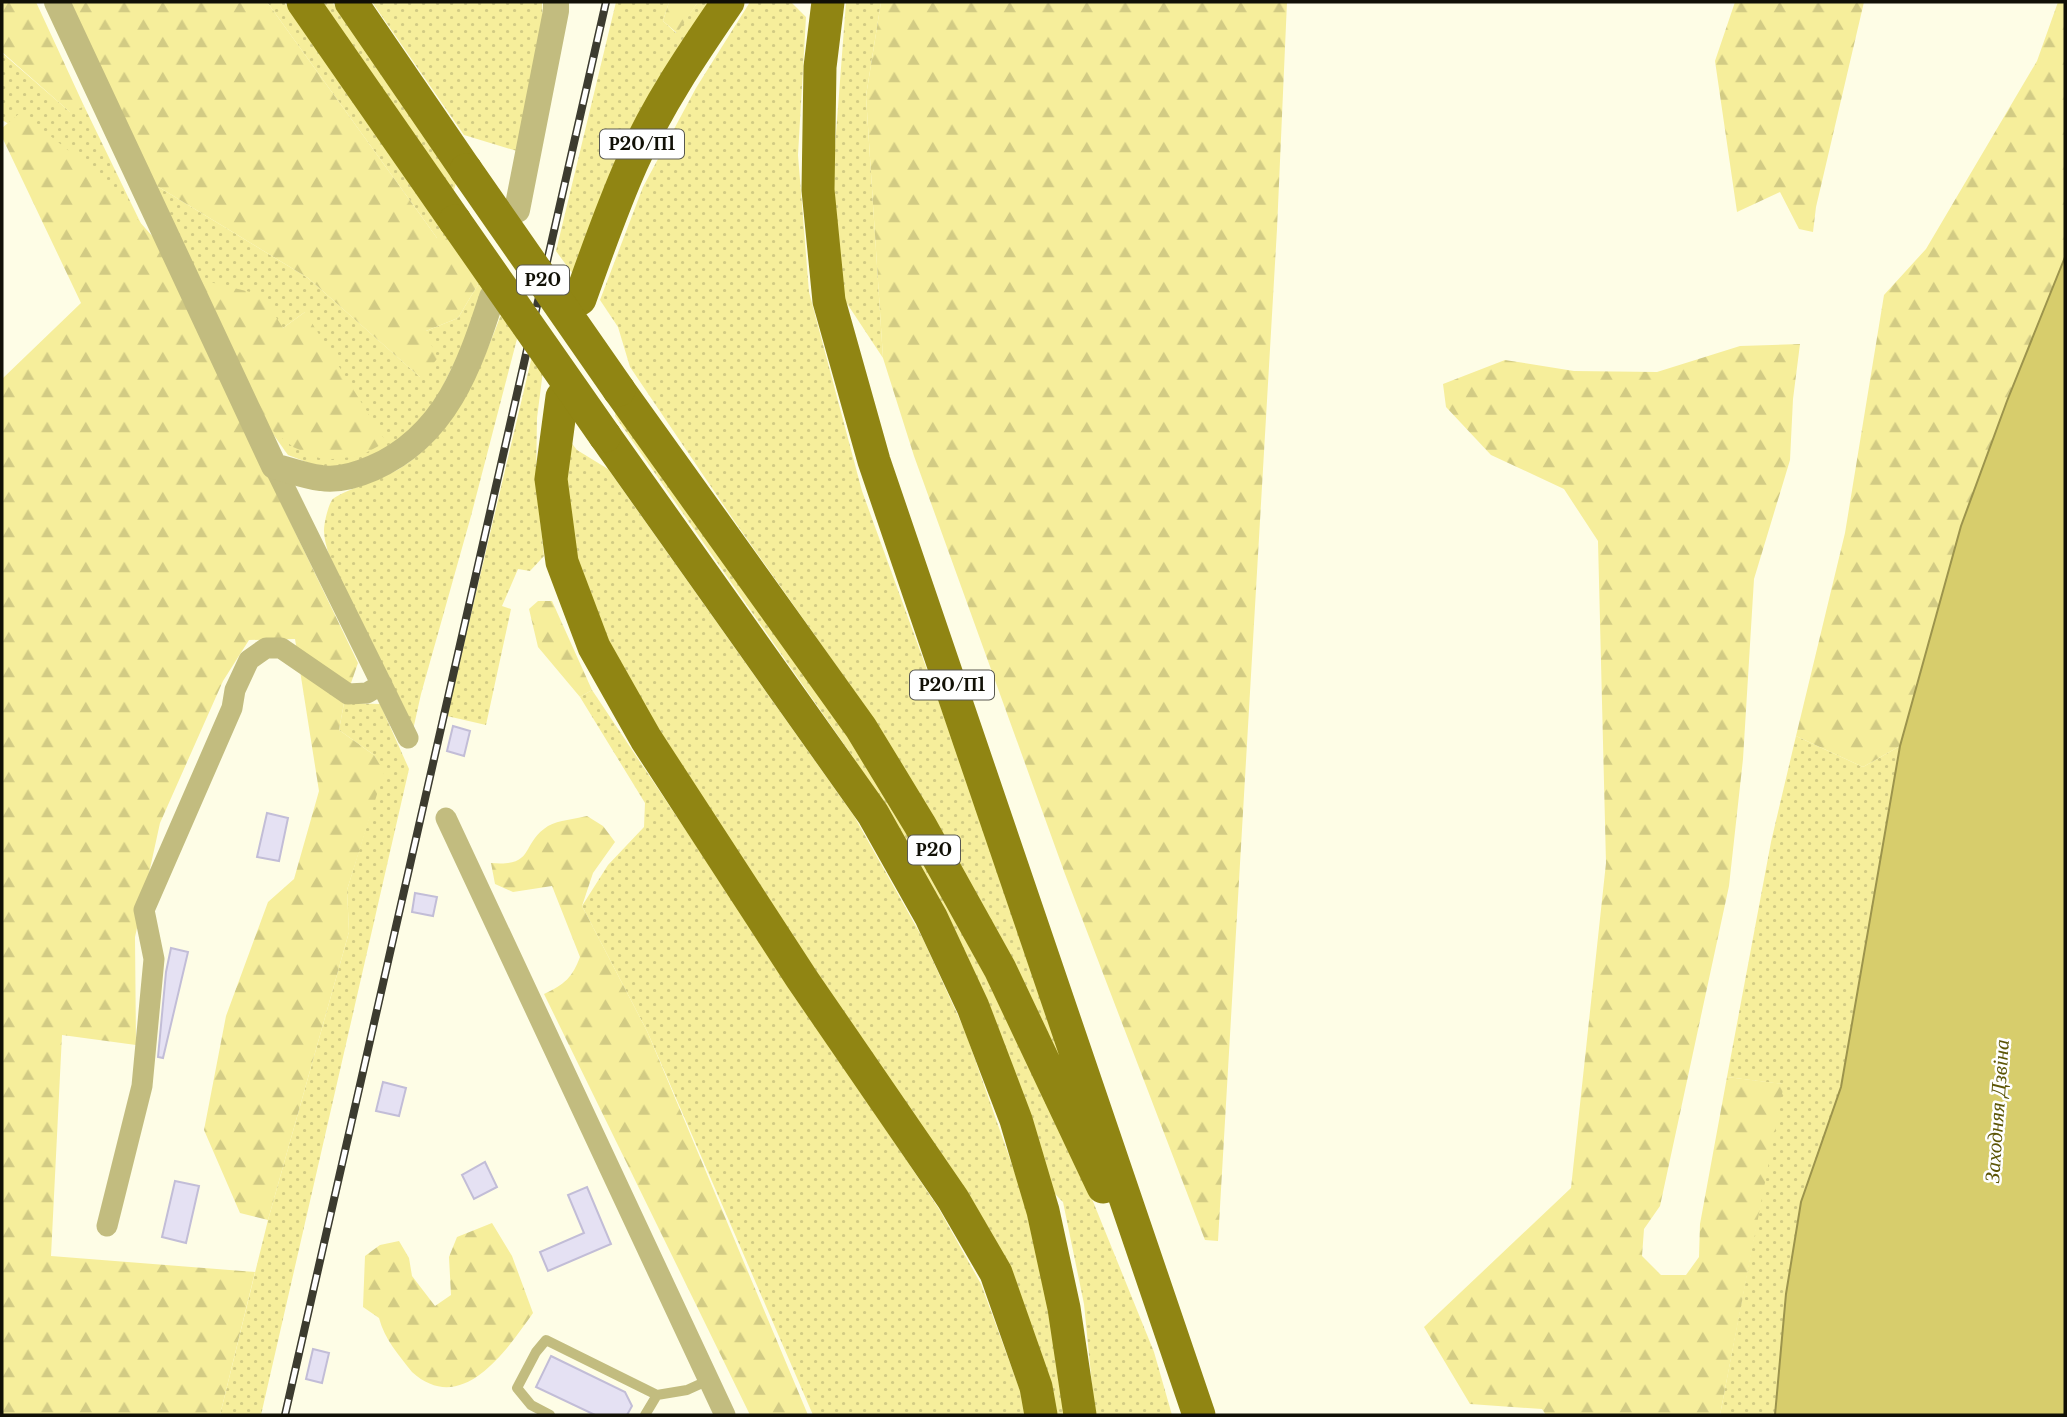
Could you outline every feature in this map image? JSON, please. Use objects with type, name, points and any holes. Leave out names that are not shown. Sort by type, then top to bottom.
[{"type":"main road","name":"Р20","points":[[303,2],[454,221],[873,814],[931,917],[973,1007],[1016,1120],[1035,1185],[1064,1308],[1080,1415]]},
{"type":"main road","name":"Р20","points":[[351,2],[619,390],[861,728],[920,825],[1000,969],[1178,1351],[1199,1415]]},
{"type":"main road","name":"Р20/П1","points":[[580,299],[603,232],[632,161],[683,67],[728,2]]},
{"type":"main road","name":"Р20/П1","points":[[827,2],[820,66],[818,190],[829,300],[874,461],[1178,1351]]},
{"type":"main road","points":[[562,397],[551,479],[562,562],[594,647],[646,739],[735,876],[953,1199],[996,1273],[1036,1387],[1041,1415]]},
{"type":"street","points":[[57,2],[274,466],[408,738]]},
{"type":"street","points":[[517,210],[556,2]]},
{"type":"street","points":[[274,466],[322,478],[354,477],[391,460],[417,442],[440,416],[472,357],[492,297]]},
{"type":"street","points":[[107,1226],[142,1086],[155,959],[144,910],[233,708],[235,690],[249,660],[266,648],[281,648],[348,694],[367,693],[382,684]]},
{"type":"street","points":[[446,818],[725,1415]]},
{"type":"lane","points":[[550,1415],[531,1405],[517,1388],[546,1339],[657,1395],[687,1390],[709,1380]]},
{"type":"lane","points":[[645,1415],[657,1395]]},
{"type":"green space","points":[[2,2],[36,2],[84,106],[71,113],[2,52]]},
{"type":"green space","points":[[70,2],[267,2],[437,238],[450,238],[480,281],[458,318],[426,331],[437,359],[421,378],[308,278],[152,183]]},
{"type":"green space","points":[[267,2],[284,2],[450,238],[437,238]]},
{"type":"green space","points":[[318,2],[332,2],[457,180],[453,193]]},
{"type":"green space","points":[[372,2],[542,2],[543,19],[517,151],[464,135]]},
{"type":"green space","points":[[616,2],[669,2],[663,21],[676,33],[698,2],[713,2],[575,277],[556,251]]},
{"type":"green space","points":[[669,2],[698,2],[677,33],[663,21]]},
{"type":"green space","points":[[750,2],[791,2],[806,17],[798,155],[809,292],[862,491],[1096,1135],[871,715],[630,367],[618,327],[600,300],[643,187],[696,88]]},
{"type":"green space","points":[[846,2],[881,2],[866,96],[883,358],[844,299],[832,186]]},
{"type":"green space","points":[[881,2],[1287,2],[1277,229],[1218,1241],[1205,1240],[1065,874],[914,456],[883,358],[866,96]]},
{"type":"green space","points":[[1735,2],[1864,2],[1816,207],[1813,232],[1799,229],[1780,192],[1737,212],[1715,61]]},
{"type":"green space","points":[[2058,2],[2065,2],[2065,257],[2007,401],[1961,526],[1900,746],[1863,767],[1796,736],[1845,533],[1884,295],[1926,249],[2037,61]]},
{"type":"green space","points":[[2,53],[70,112],[84,106],[146,234],[62,155],[2,120]]},
{"type":"green space","points":[[21,112],[96,173],[154,238],[358,663],[344,703],[339,730],[374,755],[384,772],[347,890],[349,932],[268,1220],[240,1213],[204,1130],[226,1016],[268,902],[294,879],[319,791],[295,639],[249,640],[223,681],[160,823],[135,937],[136,1045],[62,1035],[51,1256],[255,1272],[220,1415],[2,1415],[2,379],[81,303],[2,137],[2,128]]},
{"type":"green space","points":[[152,183],[308,278],[420,377],[426,331],[458,318],[480,281],[489,293],[431,410],[389,450],[353,467],[322,468],[288,455],[268,427],[305,312],[283,328],[198,279]]},
{"type":"green space","points":[[198,279],[262,295],[283,328],[305,312],[386,442],[360,456],[324,460],[293,447],[268,427]]},
{"type":"green space","points":[[502,312],[518,335],[413,730],[331,561],[325,541],[325,519],[332,500],[336,497],[399,469],[419,455],[435,438],[463,400]]},
{"type":"green space","points":[[1800,344],[1793,399],[1790,460],[1754,579],[1743,759],[1729,886],[1660,1206],[1644,1229],[1642,1256],[1661,1275],[1686,1275],[1699,1257],[1700,1224],[1727,1077],[1784,1084],[1720,1415],[1546,1415],[1542,1409],[1470,1404],[1424,1327],[1571,1188],[1606,863],[1598,541],[1564,489],[1491,455],[1446,407],[1443,384],[1505,360],[1574,371],[1657,372],[1740,346]]},
{"type":"green space","points":[[532,356],[543,371],[537,418],[536,481],[544,556],[530,571],[518,569],[502,606],[511,609],[486,725],[447,716]]},
{"type":"green space","points":[[616,408],[861,752],[977,957],[1090,1194],[1154,1352],[1172,1415],[1095,1415],[1084,1304],[1063,1202],[1050,1189],[853,757],[615,416]]},
{"type":"green space","points":[[566,436],[577,450],[608,469],[854,816],[922,937],[965,1031],[1024,1199],[1053,1311],[1067,1415],[1054,1415],[1050,1385],[605,642],[573,557],[559,481]]},
{"type":"green space","points":[[538,601],[552,601],[592,690],[580,697],[538,647],[529,609]]},
{"type":"green space","points":[[592,690],[939,1209],[981,1284],[1022,1396],[1026,1415],[813,1415],[647,1031],[582,906],[608,865],[644,827],[645,803],[580,697]]},
{"type":"green space","points":[[344,703],[380,704],[409,769],[261,1415],[220,1415],[268,1220],[349,932],[347,890],[383,772],[374,755],[339,730]]},
{"type":"green space","points":[[1796,736],[1863,767],[1900,746],[1841,1087],[1801,1202],[1786,1294],[1775,1415],[1720,1415],[1783,1084],[1727,1077],[1771,842]]},
{"type":"green space","points":[[587,816],[603,826],[615,842],[593,873],[582,906],[647,1031],[808,1415],[750,1415],[544,994],[567,980],[580,957],[552,886],[513,892],[495,884],[491,863],[515,861],[526,853],[539,833],[548,826]]},
{"type":"green space","points":[[492,1223],[512,1256],[533,1313],[510,1345],[481,1374],[465,1383],[448,1387],[430,1384],[412,1372],[388,1340],[379,1318],[363,1307],[365,1256],[380,1245],[399,1241],[409,1258],[412,1276],[435,1306],[451,1295],[449,1257],[457,1237]]},
{"type":"water","name":"Заходняя Дзвіна","points":[[2065,257],[2065,1415],[1775,1415],[1786,1294],[1801,1202],[1841,1087],[1900,746],[1961,526],[2007,401]]},
{"type":"building","points":[[453,726],[470,731],[464,756],[447,751]]},
{"type":"building","points":[[267,813],[288,818],[279,861],[257,857]]},
{"type":"building","points":[[415,893],[437,897],[433,916],[412,912]]},
{"type":"building","points":[[171,948],[188,952],[163,1058],[158,1057],[166,972]]},
{"type":"building","points":[[383,1082],[406,1088],[399,1116],[376,1111]]},
{"type":"building","points":[[485,1162],[497,1187],[474,1199],[462,1175]]},
{"type":"building","points":[[175,1181],[199,1186],[186,1243],[162,1237]]},
{"type":"building","points":[[587,1187],[611,1244],[548,1271],[540,1252],[584,1233],[568,1195]]},
{"type":"building","points":[[313,1349],[329,1353],[322,1383],[306,1379]]},
{"type":"building","points":[[551,1356],[625,1392],[632,1406],[627,1415],[595,1415],[536,1387]]},
{"type":"railway","points":[[285,1415],[606,2]]}]
